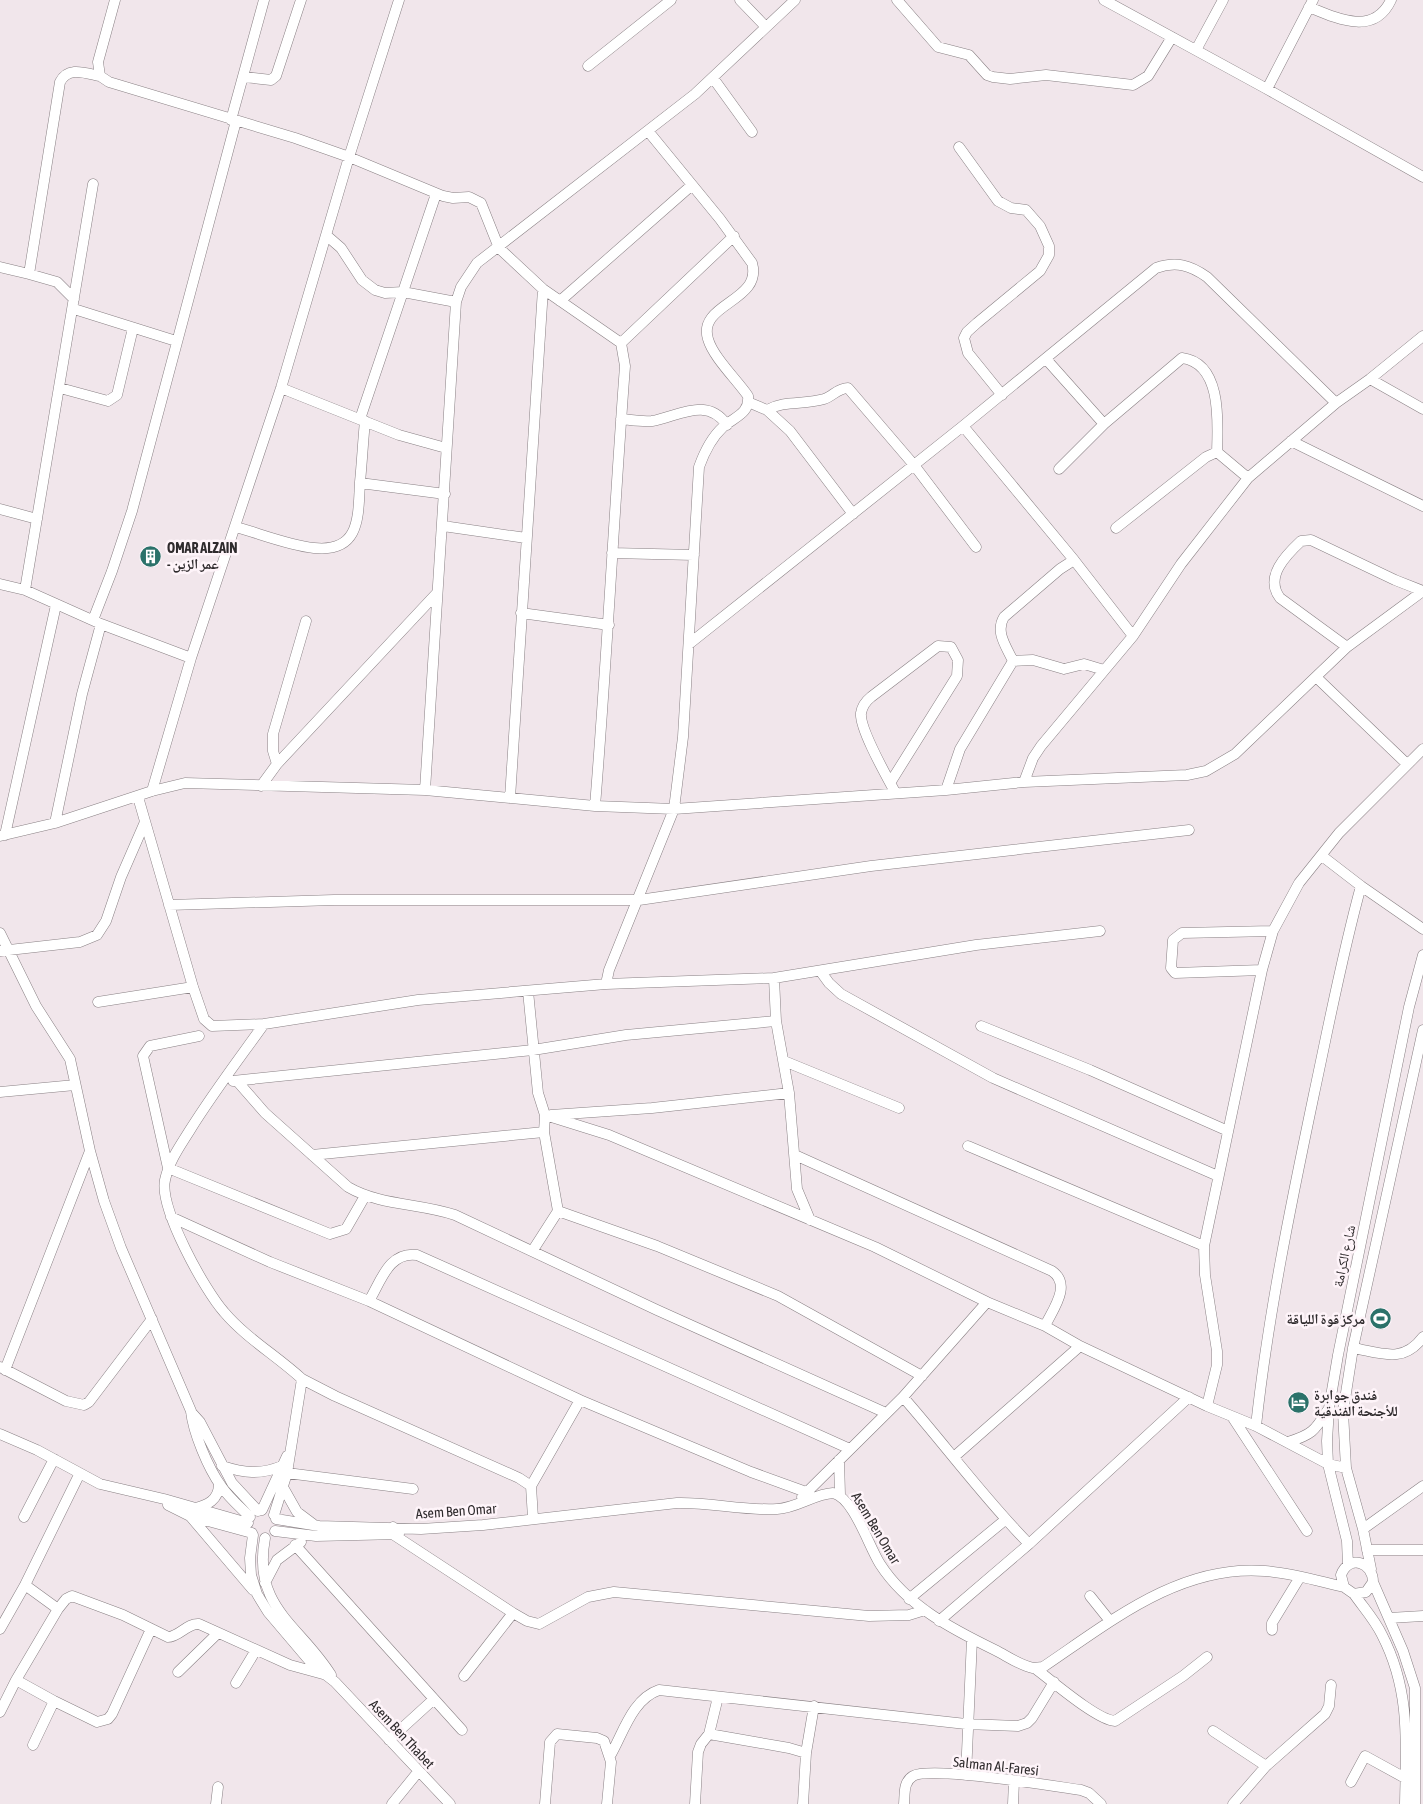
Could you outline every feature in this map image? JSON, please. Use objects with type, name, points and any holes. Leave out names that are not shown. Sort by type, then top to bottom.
[{"type":"street","points":[[100,76],[98,62],[115,0]]},
{"type":"street","points":[[55,823],[97,622],[132,511],[264,0]]},
{"type":"street","points":[[244,77],[271,80],[276,76],[301,0]]},
{"type":"street","points":[[152,791],[191,658],[281,388],[348,157],[399,0]]},
{"type":"street","points":[[588,66],[671,0]]},
{"type":"street","points":[[740,0],[766,26]]},
{"type":"street","points":[[425,790],[456,302],[468,274],[477,263],[499,248],[713,78],[795,0]]},
{"type":"street","points":[[897,0],[938,47],[969,55],[987,75],[993,78],[1010,79],[1046,75],[1133,85],[1148,76],[1172,38]]},
{"type":"street","points":[[1104,0],[1268,89],[1423,177]]},
{"type":"street","points":[[1196,50],[1223,0]]},
{"type":"street","points":[[1268,89],[1311,4],[1332,16],[1360,22],[1378,18],[1383,14],[1391,0]]},
{"type":"street","points":[[30,274],[60,82],[64,75],[71,71],[100,76],[109,82],[348,157],[436,194],[452,198],[469,197],[478,200],[499,248],[543,289],[621,343],[625,366],[612,553],[610,626],[595,806]]},
{"type":"street","points":[[713,78],[752,132]]},
{"type":"street","points":[[606,984],[609,970],[639,900],[674,809],[683,737],[699,467],[704,450],[727,425],[744,411],[748,402],[748,396],[708,340],[707,334],[710,320],[750,286],[754,278],[752,263],[734,236],[648,131]]},
{"type":"street","points":[[959,148],[998,201],[1011,208],[1026,210],[1034,217],[1049,246],[1046,263],[1040,271],[977,323],[967,332],[964,338],[968,353],[1002,395]]},
{"type":"street","points":[[25,590],[93,184]]},
{"type":"street","points":[[560,301],[692,185]]},
{"type":"street","points":[[236,527],[313,548],[335,547],[347,540],[356,526],[359,517],[363,420],[436,194]]},
{"type":"street","points":[[326,235],[341,248],[367,285],[384,293],[403,292],[456,302]]},
{"type":"street","points":[[621,343],[734,236]]},
{"type":"street","points":[[689,644],[1002,395],[1156,268],[1166,265],[1186,265],[1207,277],[1336,402]]},
{"type":"street","points":[[0,267],[57,282],[74,304],[133,328],[176,341]]},
{"type":"street","points":[[510,798],[543,289]]},
{"type":"street","points":[[60,388],[108,401],[114,399],[117,395],[133,328]]},
{"type":"street","points":[[1024,782],[1033,758],[1041,746],[1134,636],[1181,564],[1248,478],[1336,402],[1370,380],[1423,336]]},
{"type":"street","points":[[1060,468],[1104,424],[1182,358],[1190,359],[1205,370],[1213,388],[1218,424],[1217,452]]},
{"type":"street","points":[[1046,359],[1104,424]]},
{"type":"street","points":[[1370,380],[1423,409]]},
{"type":"street","points":[[281,388],[399,435],[446,448]]},
{"type":"street","points":[[767,410],[787,403],[816,402],[828,398],[841,388],[848,388],[914,465],[976,547]]},
{"type":"street","points":[[748,402],[767,410],[790,431],[853,514]]},
{"type":"street","points":[[621,419],[650,421],[681,412],[701,410],[717,413],[727,425]]},
{"type":"street","points":[[963,426],[1134,636]]},
{"type":"street","points":[[1292,441],[1423,506]]},
{"type":"street","points":[[1217,452],[1248,478]]},
{"type":"street","points":[[1116,528],[1206,457],[1217,452]]},
{"type":"street","points":[[360,483],[445,494]]},
{"type":"street","points":[[0,509],[37,519]]},
{"type":"street","points":[[443,526],[526,538]]},
{"type":"street","points":[[1347,647],[1280,598],[1274,589],[1276,574],[1282,561],[1302,541],[1311,540],[1381,574],[1423,591]]},
{"type":"street","points":[[612,553],[694,555]]},
{"type":"street","points":[[1013,661],[1001,635],[1000,623],[1004,617],[1060,569],[1074,560]]},
{"type":"street","points":[[0,584],[25,590],[97,622],[191,658]]},
{"type":"street","points":[[56,605],[2,835],[55,823],[170,786],[201,783],[425,790],[595,806],[674,809],[892,788],[946,790],[1024,782],[1173,776],[1206,771],[1234,754],[1347,647],[1423,591]]},
{"type":"street","points":[[261,786],[278,764],[437,594]]},
{"type":"street","points":[[521,612],[610,626]]},
{"type":"street","points":[[278,764],[273,751],[272,740],[306,621]]},
{"type":"street","points":[[938,646],[951,647],[958,660],[957,676],[892,788],[865,732],[860,714],[871,697],[938,646]]},
{"type":"street","points":[[1013,661],[1033,660],[1064,669],[1084,664],[1104,670]]},
{"type":"street","points":[[946,790],[950,773],[960,749],[1013,661]]},
{"type":"street","points":[[1316,678],[1407,764]]},
{"type":"street","points":[[1207,1406],[1217,1365],[1218,1351],[1205,1276],[1204,1246],[1262,970],[1273,930],[1299,884],[1339,833],[1423,749]]},
{"type":"street","points":[[138,797],[193,988],[204,1019],[212,1026],[221,1028],[264,1024],[418,1000],[606,984],[774,978],[821,972],[834,968],[976,945],[1100,931]]},
{"type":"street","points":[[4,950],[80,942],[97,935],[106,921],[121,877],[146,822]]},
{"type":"street","points":[[169,905],[334,900],[639,900],[871,866],[1189,830]]},
{"type":"street","points":[[1322,856],[1360,886],[1423,929]]},
{"type":"street","points":[[1256,1426],[1264,1357],[1304,1143],[1349,929],[1360,886]]},
{"type":"street","points":[[1262,970],[1175,973],[1171,968],[1174,940],[1182,933],[1273,930]]},
{"type":"street","points":[[0,932],[4,950],[36,1006],[70,1059],[90,1151],[121,1248],[190,1411],[200,1444],[219,1485],[254,1522]]},
{"type":"street","name":"شارع الكرامة","points":[[1348,1565],[1344,1523],[1328,1464],[1329,1408],[1340,1345],[1407,1016],[1423,955]]},
{"type":"street","points":[[821,972],[841,994],[993,1078],[1218,1176]]},
{"type":"street","points":[[774,978],[776,1021],[789,1093],[797,1189],[810,1220]]},
{"type":"street","points":[[98,1002],[193,988]]},
{"type":"street","points":[[528,991],[538,1093],[545,1115],[544,1132],[558,1211],[532,1250]]},
{"type":"street","points":[[223,1081],[533,1050],[626,1035],[776,1021]]},
{"type":"street","points":[[168,1168],[204,1108],[264,1024]]},
{"type":"street","points":[[981,1026],[1228,1131]]},
{"type":"street","name":"شارع الكرامة","points":[[1370,1569],[1368,1550],[1346,1468],[1343,1412],[1353,1348],[1423,1030]]},
{"type":"street","points":[[199,1036],[150,1046],[143,1056],[168,1168],[164,1193],[171,1217],[193,1263],[224,1312],[302,1379],[335,1396],[496,1467],[531,1486]]},
{"type":"street","points":[[784,1061],[899,1108]]},
{"type":"street","points":[[236,1081],[265,1113],[348,1188],[365,1196],[442,1210],[532,1250],[657,1310],[886,1413]]},
{"type":"street","points":[[0,1092],[75,1085]]},
{"type":"street","points":[[545,1115],[652,1108],[789,1093]]},
{"type":"street","points":[[545,1115],[609,1135],[875,1247],[987,1302],[1045,1326],[1080,1346],[1207,1406],[1256,1426],[1328,1464],[1346,1468]]},
{"type":"street","points":[[312,1156],[544,1132]]},
{"type":"street","points":[[968,1146],[1204,1246]]},
{"type":"street","points":[[90,1151],[2,1368],[66,1402],[84,1405],[89,1402],[152,1319]]},
{"type":"street","points":[[795,1155],[1059,1276],[1062,1286],[1059,1298],[1045,1326]]},
{"type":"street","points":[[168,1168],[330,1234],[346,1229],[365,1196]]},
{"type":"street","points":[[558,1211],[657,1246],[778,1296],[922,1376]]},
{"type":"street","points":[[171,1217],[270,1262],[369,1301],[580,1400],[751,1472],[806,1492]]},
{"type":"street","points":[[369,1301],[393,1262],[400,1256],[417,1255],[618,1343],[850,1449]]},
{"type":"street","points":[[792,1507],[903,1397],[987,1302]]},
{"type":"street","points":[[1353,1348],[1398,1355],[1412,1350],[1423,1339]]},
{"type":"street","points":[[955,1456],[1080,1346]]},
{"type":"street","points":[[257,1594],[251,1565],[254,1522],[284,1470],[289,1453],[302,1379]]},
{"type":"street","points":[[903,1397],[955,1456],[1005,1520],[1029,1544]]},
{"type":"street","points":[[939,1621],[1029,1544],[1189,1397]]},
{"type":"street","points":[[533,1518],[531,1486],[580,1400]]},
{"type":"street","points":[[1288,1442],[1305,1437],[1316,1430],[1329,1408]]},
{"type":"street","points":[[190,1411],[200,1422],[222,1466],[265,1538],[262,1559],[266,1583],[280,1614],[329,1671],[335,1682]]},
{"type":"street","points":[[1233,1418],[1306,1530]]},
{"type":"street","points":[[1,1436],[54,1459],[79,1475],[100,1484],[157,1498],[192,1512],[254,1522],[275,1517],[317,1531]]},
{"type":"street","points":[[24,1517],[54,1459]]},
{"type":"street","points":[[839,1460],[840,1495]]},
{"type":"street","points":[[222,1466],[253,1474],[284,1470],[413,1489]]},
{"type":"street","points":[[275,1531],[275,1517],[284,1489],[284,1470]]},
{"type":"street","points":[[0,1629],[25,1585],[79,1475]]},
{"type":"street","points":[[192,1512],[215,1498],[219,1485]]},
{"type":"street","points":[[1363,1529],[1423,1486]]},
{"type":"street","points":[[284,1489],[297,1512],[317,1531]]},
{"type":"street","name":"Asem Ben Omar","points":[[317,1531],[421,1529],[677,1503],[703,1502],[765,1509],[792,1507],[829,1493],[840,1495],[848,1503],[880,1564],[909,1599],[939,1621],[1029,1668],[1036,1669],[1102,1717],[1114,1721],[1183,1676],[1206,1657]]},
{"type":"street","points":[[192,1512],[257,1594],[282,1630],[323,1674],[335,1682]]},
{"type":"street","points":[[909,1599],[1005,1520]]},
{"type":"street","points":[[265,1538],[275,1531],[317,1531]]},
{"type":"street","points":[[266,1583],[277,1560],[295,1545],[317,1531]]},
{"type":"street","points":[[393,1531],[513,1613],[526,1621],[539,1624],[588,1597],[614,1592],[870,1616],[909,1615],[924,1610]]},
{"type":"street","points":[[295,1545],[462,1730]]},
{"type":"street","points":[[1368,1550],[1423,1550]]},
{"type":"street","points":[[1313,1580],[1341,1575],[1348,1565],[1356,1562],[1364,1564],[1370,1569],[1373,1582],[1419,1689],[1420,1761],[1415,1804]]},
{"type":"street","points":[[1036,1669],[1043,1667],[1140,1602],[1176,1585],[1202,1577],[1227,1572],[1265,1571],[1344,1587],[1354,1594],[1382,1633],[1399,1676],[1407,1717],[1405,1804]]},
{"type":"street","points":[[1341,1575],[1344,1587]]},
{"type":"street","points":[[1272,1630],[1272,1623],[1300,1577]]},
{"type":"street","points":[[1354,1594],[1366,1592],[1373,1582]]},
{"type":"street","points":[[25,1585],[58,1609]]},
{"type":"street","points":[[0,1712],[16,1680],[58,1609],[66,1599],[76,1596],[171,1637],[196,1624],[290,1665],[323,1674]]},
{"type":"street","points":[[1090,1596],[1110,1622]]},
{"type":"street","points":[[464,1676],[513,1613]]},
{"type":"street","points":[[1389,1618],[1423,1616]]},
{"type":"street","points":[[16,1680],[97,1722],[108,1719],[151,1629]]},
{"type":"street","points":[[178,1672],[218,1633]]},
{"type":"street","points":[[966,1775],[966,1724],[972,1639]]},
{"type":"street","points":[[236,1684],[256,1650]]},
{"type":"street","name":"Asem Ben Thabet","points":[[335,1682],[450,1804]]},
{"type":"street","points":[[606,1804],[610,1756],[633,1712],[652,1692],[659,1690],[966,1724],[1004,1726],[1027,1723],[1054,1682]]},
{"type":"street","points":[[1233,1804],[1266,1766],[1324,1714],[1329,1706],[1330,1685]]},
{"type":"street","points":[[695,1804],[698,1752],[701,1744],[709,1734],[718,1698]]},
{"type":"street","points":[[389,1740],[434,1699]]},
{"type":"street","points":[[33,1745],[54,1701]]},
{"type":"street","points":[[803,1804],[806,1754],[814,1706]]},
{"type":"street","points":[[1213,1730],[1266,1766]]},
{"type":"street","points":[[709,1734],[789,1748],[806,1754]]},
{"type":"street","points":[[545,1804],[549,1749],[554,1736],[597,1738],[604,1741],[610,1756]]},
{"type":"street","points":[[1351,1782],[1365,1756],[1405,1778]]},
{"type":"street","points":[[392,1804],[418,1772]]},
{"type":"street","name":"Salman Al-Faresi","points":[[904,1804],[905,1786],[914,1776],[925,1773],[966,1775],[1081,1790],[1089,1793],[1101,1804]]},
{"type":"street","points":[[1013,1804],[1014,1781]]},
{"type":"street","points":[[216,1804],[218,1787]]},
{"type":"place","name":"OMAR ALZAIN - عمر الزين","points":[[151,556]]},
{"type":"place","name":"مركز قوة اللياقة","points":[[1381,1319]]},
{"type":"place","name":"فندق جوابرة للأجنحة الفندقية","points":[[1298,1403]]}]
